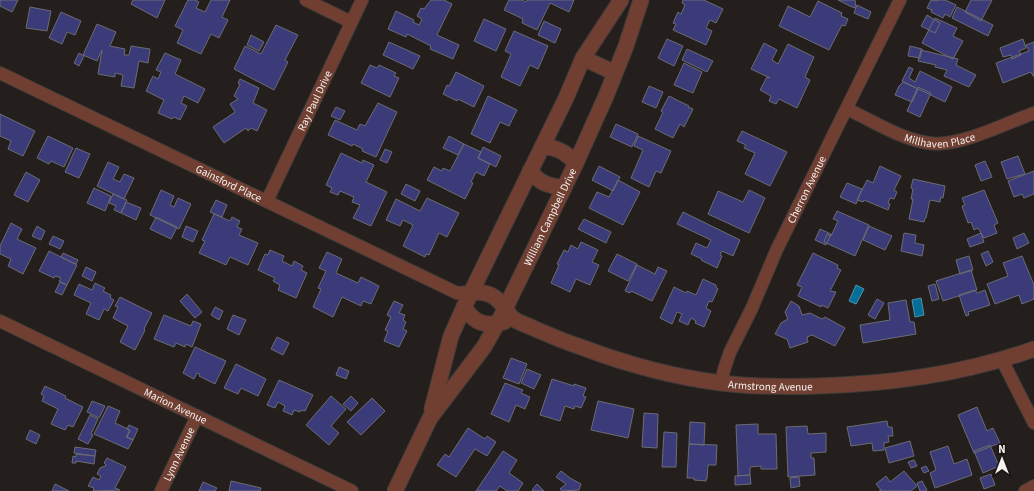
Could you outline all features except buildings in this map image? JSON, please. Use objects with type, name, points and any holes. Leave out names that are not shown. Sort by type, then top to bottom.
[{"type":"street","points":[[306,0],[352,22]]},
{"type":"street","name":"Ray Paul Drive","points":[[267,201],[362,0]]},
{"type":"street","points":[[395,491],[430,418],[451,336],[464,307],[464,293],[530,171],[566,98],[583,58],[621,0]]},
{"type":"street","name":"William Campbell Drive","points":[[509,313],[615,73],[626,46],[641,0]]},
{"type":"street","name":"Cherron Avenue","points":[[721,383],[730,352],[752,308],[778,249],[900,0]]},
{"type":"street","points":[[583,58],[615,73]]},
{"type":"street","name":"Gainsford Place","points":[[0,73],[267,201],[464,293]]},
{"type":"street","name":"Millhaven Place","points":[[847,109],[893,131],[915,140],[930,143],[946,143],[964,139],[1034,113]]},
{"type":"street","points":[[542,147],[548,146],[561,150],[576,163]]},
{"type":"street","points":[[530,171],[542,182],[548,185],[564,188]]},
{"type":"street","name":"Armstrong Avenue","points":[[464,293],[484,292],[490,294],[509,313],[565,342],[610,358],[682,377],[721,383],[797,387],[881,383],[948,373],[1002,360],[1034,349]]},
{"type":"street","points":[[464,307],[469,316],[477,322],[497,324]]},
{"type":"street","points":[[430,418],[484,347],[497,324],[509,313]]},
{"type":"street","name":"Marion Avenue","points":[[0,321],[352,491]]},
{"type":"street","points":[[1002,360],[1034,423]]},
{"type":"street","name":"Lynn Avenue","points":[[161,491],[197,416]]},
{"type":"street","points":[[1025,491],[1034,486]]},
{"type":"water","points":[[856,285],[864,289],[856,304],[849,301]]},
{"type":"water","points":[[921,298],[924,315],[915,317],[912,300]]}]
